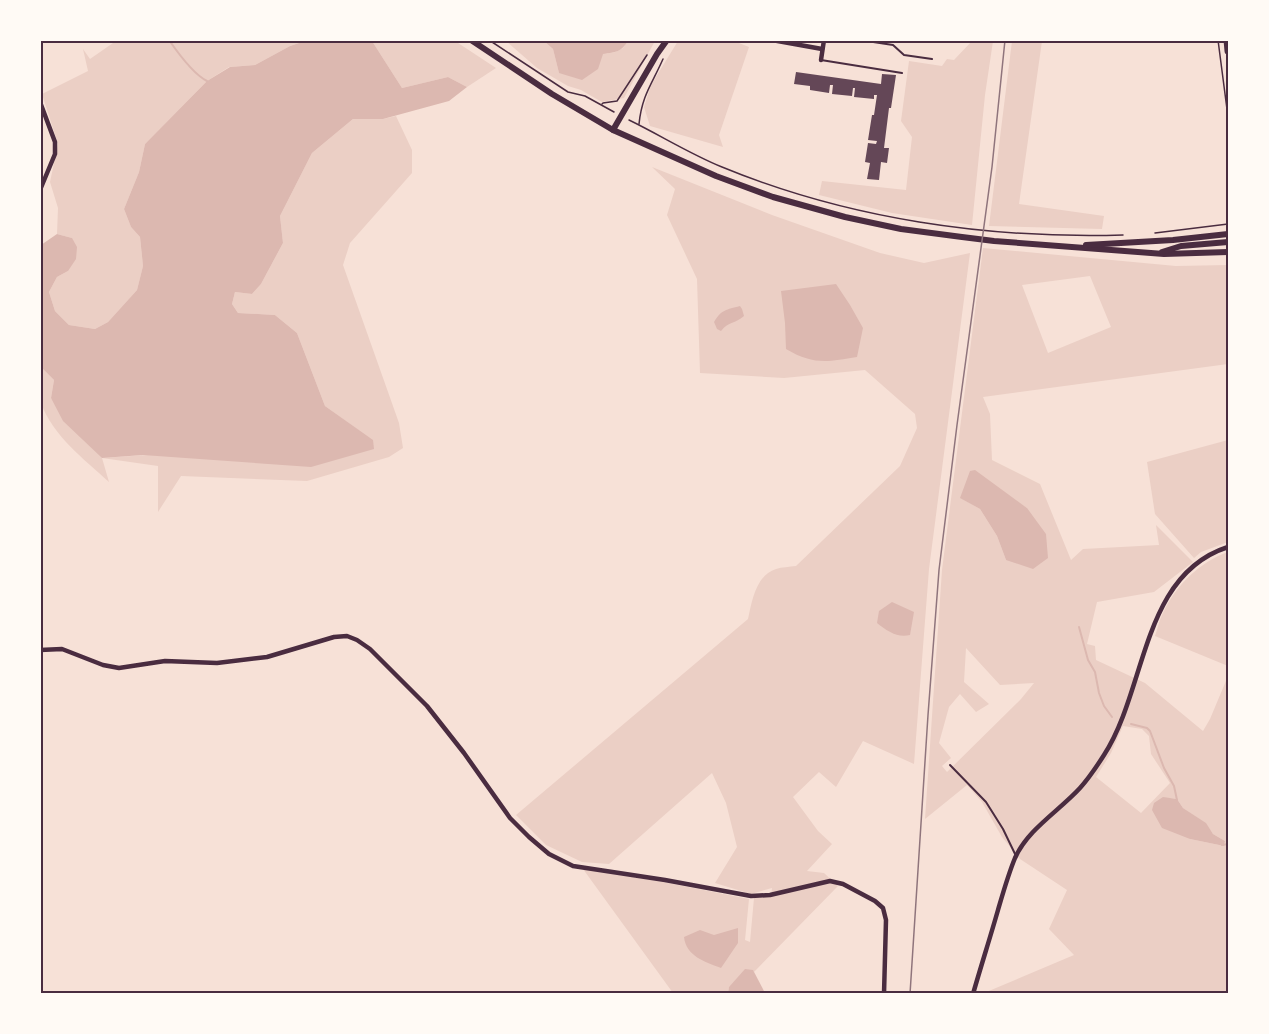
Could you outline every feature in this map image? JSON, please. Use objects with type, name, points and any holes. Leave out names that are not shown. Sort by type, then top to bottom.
[{"type":"main road","points":[[1227,40],[1228,51]]},
{"type":"street","points":[[471,40],[552,94],[614,130],[716,176],[773,197],[845,217],[901,229],[994,241],[1156,254],[1228,252]]},
{"type":"street","points":[[614,130],[661,56],[665,40]]},
{"type":"street","points":[[772,40],[822,49]]},
{"type":"street","points":[[821,60],[824,40]]},
{"type":"street","points":[[40,102],[55,142],[55,154],[40,190]]},
{"type":"street","points":[[1054,246],[1140,242],[1228,234]]},
{"type":"street","points":[[1156,254],[1181,246],[1228,242]]},
{"type":"street","points":[[973,993],[1016,856],[1034,831],[1080,788],[1105,754],[1120,722],[1158,614],[1180,579],[1199,562],[1228,547]]},
{"type":"street","points":[[40,650],[62,649],[103,665],[119,668],[165,661],[217,663],[267,657],[334,637],[347,636],[357,640],[370,649],[427,706],[510,818],[549,854],[573,866],[751,896],[770,895],[830,881],[843,884],[875,901],[883,908],[886,920],[884,993]]},
{"type":"lane","points":[[860,40],[892,45],[904,56],[932,59]]},
{"type":"lane","points":[[821,60],[902,73]]},
{"type":"lane","points":[[950,765],[986,802],[1016,856]]},
{"type":"path","points":[[489,40],[568,92],[585,96],[703,159],[819,200],[874,213],[963,228],[1050,235],[1131,234]]},
{"type":"path","points":[[1218,40],[1228,117]]},
{"type":"path","points":[[639,125],[646,93],[661,56]]},
{"type":"path","points":[[601,105],[617,101],[641,62]]},
{"type":"path","points":[[1154,233],[1228,224]]},
{"type":"shaded area","points":[[112,41],[305,41],[290,46],[255,65],[229,67],[207,81],[145,144],[139,172],[124,209],[131,227],[140,237],[143,266],[137,290],[108,322],[95,329],[69,325],[55,311],[49,292],[57,277],[68,271],[72,238],[57,234],[58,208],[50,182],[58,144],[42,94],[88,71],[83,49],[90,59],[113,43]]},
{"type":"shaded area","points":[[305,41],[372,41],[402,88],[448,77],[467,87],[449,101],[383,119],[353,119],[312,153],[280,216],[283,243],[261,284],[252,294],[235,292],[232,304],[238,313],[275,315],[297,333],[325,406],[373,440],[374,449],[311,467],[143,455],[102,458],[63,421],[51,398],[54,380],[41,369],[41,245],[57,234],[72,238],[77,247],[76,259],[68,271],[57,277],[49,292],[55,311],[69,325],[95,329],[108,322],[137,290],[143,266],[140,237],[131,227],[124,209],[139,172],[145,144],[207,81],[230,67],[255,65],[290,46]]},
{"type":"shaded area","points":[[372,41],[455,41],[496,68],[467,87],[448,77],[402,88]]},
{"type":"shaded area","points":[[506,41],[544,41],[553,49],[559,73],[603,54],[615,52],[623,48],[628,41],[655,41],[624,98],[602,102],[537,68]]},
{"type":"shaded area","points":[[544,41],[628,41],[618,51],[603,54],[598,69],[582,80],[559,73],[553,49]]},
{"type":"shaded area","points":[[678,41],[734,41],[749,47],[719,135],[723,147],[650,126],[644,107],[651,85]]},
{"type":"shaded area","points":[[972,41],[993,41],[985,95],[972,225],[892,213],[819,195],[822,181],[906,190],[912,137],[901,121],[909,61],[942,66],[947,59],[954,60]]},
{"type":"shaded area","points":[[1012,41],[1042,41],[1019,204],[1104,216],[1102,229],[989,226]]},
{"type":"shaded area","points":[[396,116],[412,150],[412,173],[350,243],[343,265],[399,423],[403,448],[389,457],[307,481],[181,476],[158,512],[158,466],[102,458],[372,440],[325,406],[297,333],[275,315],[238,313],[232,304],[235,292],[252,294],[261,284],[283,243],[280,216],[312,153],[353,119],[383,119]]},
{"type":"shaded area","points":[[652,167],[772,215],[880,253],[924,263],[970,253],[929,569],[914,764],[863,741],[836,787],[819,772],[793,797],[818,831],[832,844],[807,871],[824,873],[838,886],[754,972],[752,970],[729,987],[728,993],[673,993],[583,869],[749,899],[745,940],[750,942],[754,898],[771,897],[772,888],[751,894],[715,883],[737,847],[726,803],[712,773],[609,864],[582,862],[546,845],[516,815],[748,619],[756,590],[764,577],[776,569],[796,566],[900,466],[917,428],[915,414],[865,370],[784,378],[700,373],[697,279],[667,215],[675,189]]},
{"type":"shaded area","points":[[983,248],[1176,266],[1228,265],[1228,364],[983,397],[990,414],[992,460],[1040,484],[1071,560],[1083,549],[1159,545],[1156,525],[1193,562],[1154,592],[1097,602],[1087,644],[1095,646],[1096,660],[1145,683],[1203,731],[1228,676],[1228,993],[984,993],[1074,955],[1049,929],[1067,890],[1020,859],[1002,837],[982,802],[967,785],[925,819],[942,570]],"holes":[[[1090,276],[1111,327],[1048,353],[1022,285]],[[961,498],[1013,499],[1027,508],[1006,560],[997,536],[980,509]],[[966,648],[1000,685],[1034,683],[1021,699],[947,772],[942,766],[951,758],[939,743],[949,707],[960,694],[976,712],[989,704],[964,682]],[[1123,726],[1142,729],[1149,736],[1151,754],[1170,783],[1141,813],[1096,777],[1111,753]],[[1170,798],[1177,799],[1183,808],[1205,823],[1213,834],[1225,841],[1224,846],[1190,839]]]},
{"type":"shaded area","points":[[836,284],[863,328],[857,357],[820,361],[804,358],[786,349],[781,291]]},
{"type":"shaded area","points":[[740,306],[744,316],[721,331],[717,329],[714,322],[719,315]]},
{"type":"shaded area","points":[[40,369],[43,369],[54,380],[51,398],[102,458],[109,482],[70,446],[46,415],[40,399]]},
{"type":"shaded area","points":[[1228,440],[1228,542],[1201,552],[1194,558],[1155,514],[1147,462]]},
{"type":"shaded area","points":[[975,470],[1027,508],[1046,534],[1048,558],[1033,569],[1006,560],[997,536],[980,509],[960,498],[970,471]]},
{"type":"shaded area","points":[[1228,552],[1228,666],[1155,636],[1168,603],[1182,584],[1199,568]]},
{"type":"shaded area","points":[[892,602],[914,612],[910,635],[896,635],[877,623],[879,611]]},
{"type":"shaded area","points":[[1163,797],[1177,799],[1183,808],[1206,823],[1213,834],[1225,841],[1224,846],[1190,839],[1162,828],[1152,810],[1154,803]]},
{"type":"shaded area","points":[[738,928],[738,943],[721,968],[692,954],[684,937],[700,930],[714,935]]},
{"type":"shaded area","points":[[745,969],[753,970],[765,993],[728,993],[729,987]]},
{"type":"building","points":[[796,72],[881,84],[882,74],[896,75],[884,148],[889,148],[887,163],[881,162],[879,180],[867,179],[870,163],[865,162],[868,143],[876,144],[877,141],[868,140],[877,95],[874,95],[874,99],[854,97],[855,88],[853,88],[852,96],[832,94],[833,85],[830,85],[829,93],[810,90],[810,86],[794,84]]},
{"type":"waterway","points":[[169,40],[191,68],[207,81]]},
{"type":"waterway","points":[[1079,627],[1088,660],[1095,672],[1099,693],[1112,717]]},
{"type":"waterway","points":[[1131,724],[1150,731],[1164,768],[1174,786],[1177,800]]},
{"type":"waterway","points":[[1222,845],[1228,844],[1228,851]]},
{"type":"waterway","points":[[1228,867],[1228,876]]},
{"type":"tram line","points":[[910,994],[939,570],[992,167],[1005,40]]}]
